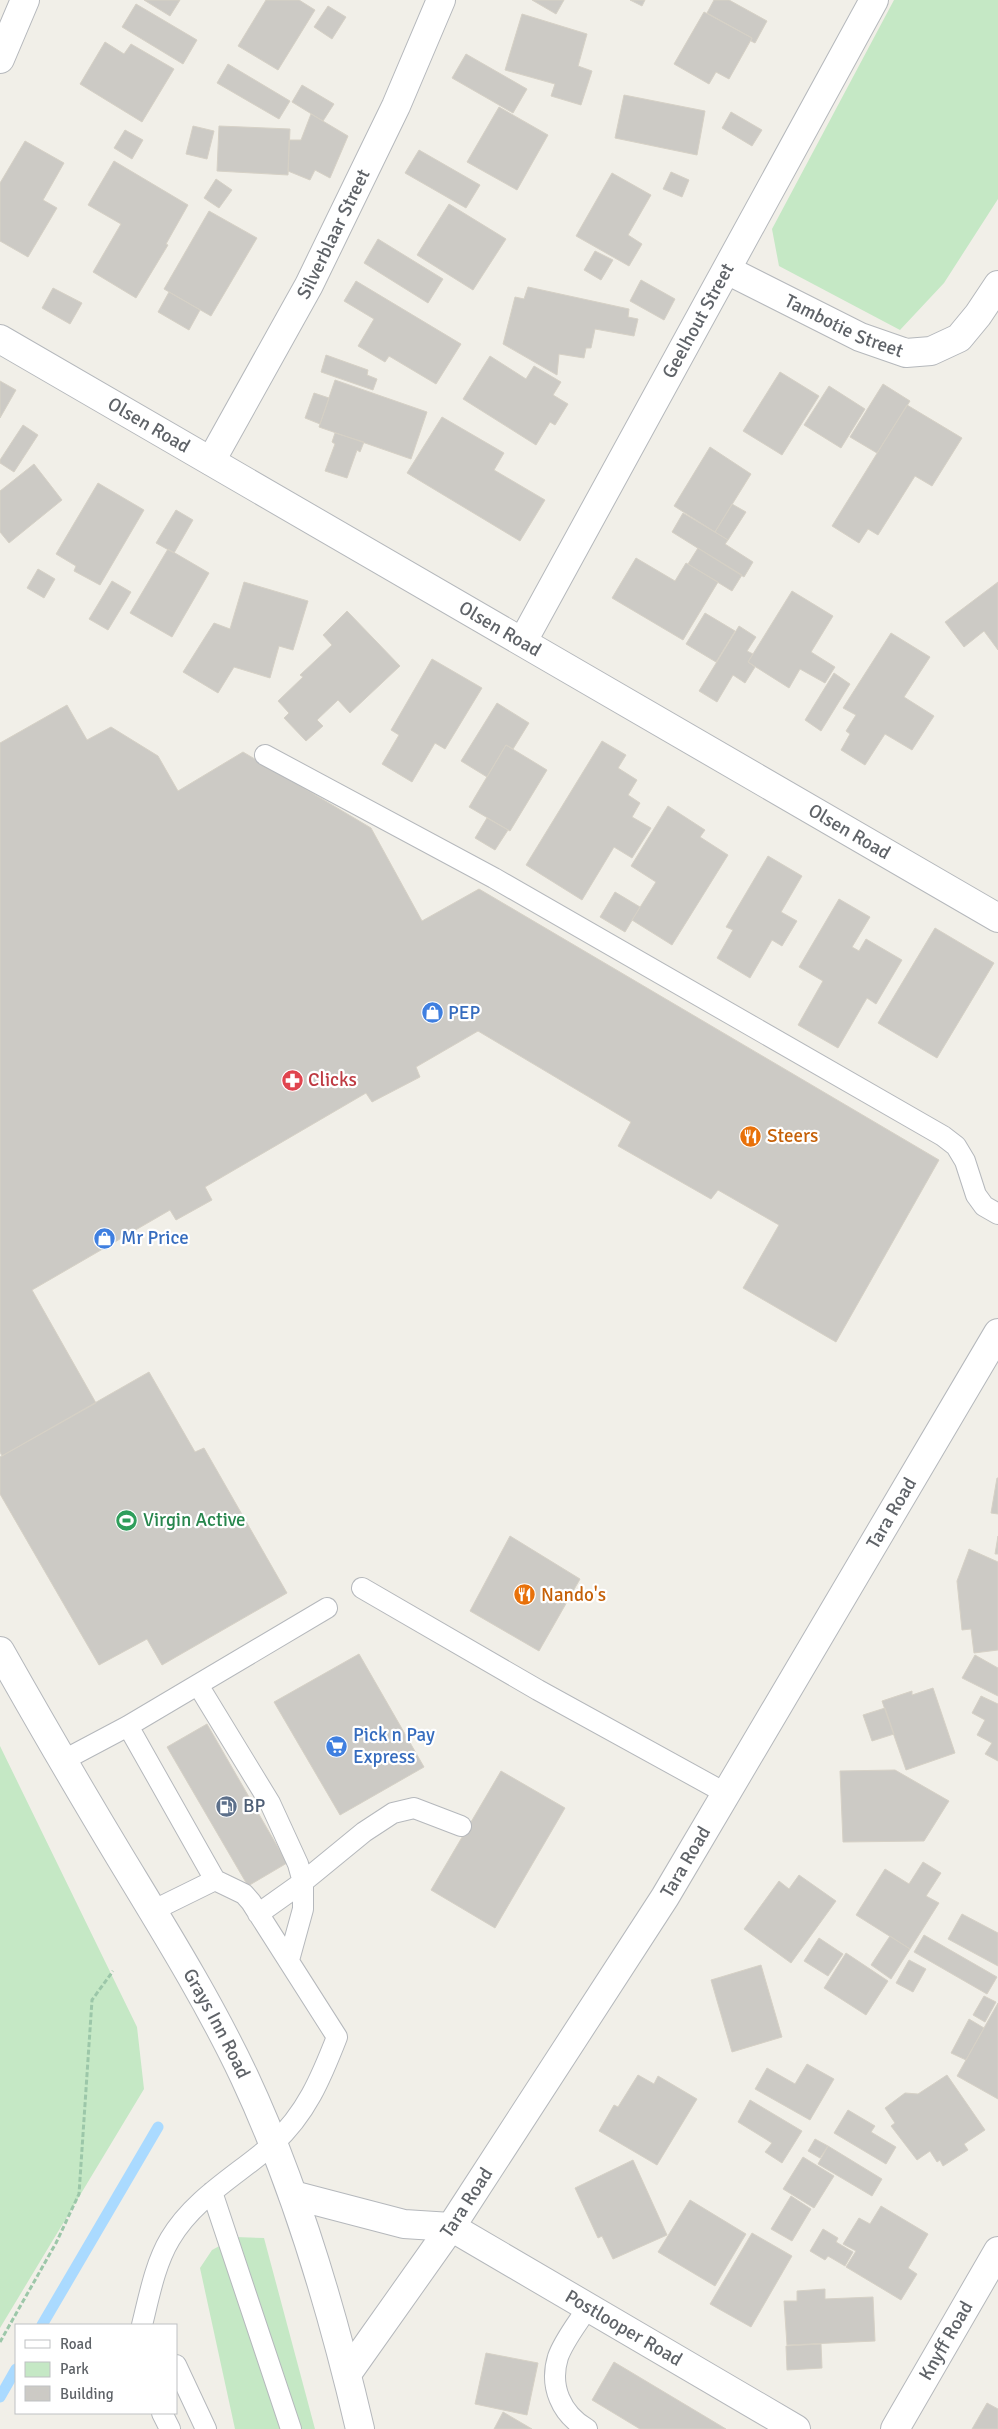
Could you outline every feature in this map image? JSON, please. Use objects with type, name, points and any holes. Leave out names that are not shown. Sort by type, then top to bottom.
[{"type":"street","points":[[0,59],[26,0]]},
{"type":"street","name":"Silverblaar Street","points":[[211,462],[309,284],[396,106],[441,0]]},
{"type":"street","name":"Geelhout Street","points":[[523,642],[874,0]]},
{"type":"street","name":"Tambotie Street","points":[[727,270],[860,337],[906,354],[931,351],[959,338],[978,315],[998,285]]},
{"type":"street","name":"Olsen Road","points":[[0,339],[998,918]]},
{"type":"street","name":"Tara Road","points":[[347,2374],[451,2227],[665,1897],[998,1333]]},
{"type":"street","name":"Grays Inn Road","points":[[0,1651],[62,1761],[152,1911],[238,2066],[274,2143],[347,2374],[360,2429]]},
{"type":"street","points":[[292,2195],[404,2224],[451,2227]]},
{"type":"street","name":"Postlooper Road","points":[[451,2227],[796,2429]]},
{"type":"street","name":"Knyff Road","points":[[895,2429],[998,2251]]},
{"type":"lane","points":[[265,755],[494,878],[943,1136],[956,1146],[964,1160],[976,1195],[984,1206],[998,1214]]},
{"type":"lane","points":[[362,1588],[538,1690],[727,1794]]},
{"type":"lane","points":[[62,1761],[128,1726],[327,1608]]},
{"type":"lane","points":[[198,1684],[270,1803],[298,1864],[303,1882],[303,1909],[289,1960]]},
{"type":"lane","points":[[128,1726],[215,1880],[244,1894],[289,1960],[337,2037],[318,2085],[308,2102],[274,2143],[190,2212],[170,2239],[156,2272],[142,2324]]},
{"type":"lane","points":[[258,1914],[303,1882],[364,1832],[402,1809],[414,1808],[461,1826]]},
{"type":"lane","points":[[152,1911],[215,1880]]},
{"type":"lane","points":[[212,2192],[291,2429]]},
{"type":"lane","points":[[147,2305],[156,2324]]},
{"type":"lane","points":[[587,2429],[564,2410],[555,2380],[559,2356],[588,2307]]},
{"type":"lane","points":[[178,2369],[206,2429]]},
{"type":"lane","points":[[162,2414],[170,2429]]},
{"type":"path","points":[[0,2342],[56,2243],[79,2194],[92,2000],[113,1972]]},
{"type":"green space","points":[[894,0],[998,0],[998,199],[944,283],[900,330],[779,266],[772,229]]},
{"type":"green space","points":[[0,1746],[137,2027],[144,2089],[0,2328]]},
{"type":"green space","points":[[236,2237],[264,2238],[315,2429],[235,2429],[200,2268],[212,2250]]},
{"type":"building","points":[[144,0],[180,0],[170,16]]},
{"type":"building","points":[[266,0],[299,0],[315,10],[278,70],[238,46]]},
{"type":"building","points":[[532,0],[564,0],[556,14]]},
{"type":"building","points":[[630,0],[645,0],[642,6]]},
{"type":"building","points":[[714,0],[729,0],[767,21],[755,43],[751,41],[752,38],[707,13]]},
{"type":"building","points":[[136,4],[197,40],[183,64],[122,27]]},
{"type":"building","points":[[328,6],[346,17],[332,39],[314,27]]},
{"type":"building","points":[[704,12],[752,38],[729,79],[716,72],[709,84],[674,64]]},
{"type":"building","points":[[522,14],[587,34],[578,66],[592,71],[581,105],[551,96],[555,84],[505,70]]},
{"type":"building","points":[[105,42],[124,54],[131,44],[174,69],[142,122],[80,84]]},
{"type":"building","points":[[466,54],[527,89],[513,113],[452,78]]},
{"type":"building","points":[[228,64],[290,101],[279,119],[217,83]]},
{"type":"building","points":[[302,85],[334,104],[323,121],[292,102]]},
{"type":"building","points":[[624,95],[705,111],[697,155],[615,138]]},
{"type":"building","points":[[499,107],[548,135],[517,190],[467,162]]},
{"type":"building","points":[[731,112],[762,130],[752,146],[722,128]]},
{"type":"building","points":[[311,114],[348,136],[330,178],[315,170],[310,180],[288,171],[289,140],[301,140]]},
{"type":"building","points":[[193,126],[214,131],[207,159],[186,154]]},
{"type":"building","points":[[219,126],[290,129],[288,175],[217,171]]},
{"type":"building","points":[[125,130],[143,140],[132,159],[114,148]]},
{"type":"building","points":[[25,141],[64,163],[43,200],[57,208],[28,257],[0,241],[0,183]]},
{"type":"building","points":[[419,150],[480,185],[466,208],[405,173]]},
{"type":"building","points":[[114,161],[188,205],[166,244],[168,245],[136,298],[93,272],[121,224],[88,205]]},
{"type":"building","points":[[671,172],[689,180],[682,197],[663,189]]},
{"type":"building","points":[[612,173],[651,195],[628,235],[642,244],[629,266],[576,236]]},
{"type":"building","points":[[216,179],[232,190],[219,208],[204,198]]},
{"type":"building","points":[[449,204],[506,239],[473,290],[417,255]]},
{"type":"building","points":[[209,211],[257,238],[211,316],[164,289]]},
{"type":"building","points":[[378,239],[443,279],[428,303],[364,263]]},
{"type":"building","points":[[595,251],[613,260],[601,280],[584,270]]},
{"type":"building","points":[[641,280],[675,299],[664,320],[630,301]]},
{"type":"building","points":[[356,281],[461,344],[436,384],[389,356],[385,362],[358,346],[374,319],[344,301]]},
{"type":"building","points":[[528,287],[629,309],[628,317],[638,319],[634,336],[595,329],[591,348],[586,348],[584,358],[559,354],[557,375],[503,344],[515,297],[524,299]]},
{"type":"building","points":[[53,288],[82,303],[70,324],[42,308]]},
{"type":"building","points":[[169,292],[200,310],[189,330],[158,312]]},
{"type":"building","points":[[326,355],[368,370],[367,375],[377,379],[373,390],[321,372]]},
{"type":"building","points":[[490,356],[526,379],[534,366],[561,382],[553,395],[568,404],[555,425],[550,422],[536,445],[463,399]]},
{"type":"building","points":[[780,372],[819,396],[782,455],[743,431]]},
{"type":"building","points":[[335,380],[427,412],[411,459],[319,427]]},
{"type":"building","points":[[0,381],[16,390],[0,418]]},
{"type":"building","points":[[883,384],[910,401],[877,453],[850,437]]},
{"type":"building","points":[[829,386],[865,409],[841,448],[804,425]]},
{"type":"building","points":[[314,393],[329,398],[320,424],[305,418]]},
{"type":"building","points":[[907,405],[962,438],[932,486],[915,476],[878,535],[868,529],[859,543],[832,526]]},
{"type":"building","points":[[442,417],[504,453],[494,470],[545,500],[520,541],[407,473]]},
{"type":"building","points":[[23,425],[38,435],[14,472],[0,463],[0,460]]},
{"type":"building","points":[[335,433],[364,442],[360,452],[357,450],[347,478],[325,471],[335,444],[332,442]]},
{"type":"building","points":[[710,447],[751,474],[715,532],[674,506]]},
{"type":"building","points":[[34,464],[62,500],[9,543],[0,532],[0,491]]},
{"type":"building","points":[[98,483],[144,510],[100,585],[74,571],[76,566],[56,554]]},
{"type":"building","points":[[732,504],[746,512],[728,540],[715,532]]},
{"type":"building","points":[[176,510],[193,520],[174,553],[156,543]]},
{"type":"building","points":[[683,513],[728,540],[725,544],[753,562],[744,577],[672,532]]},
{"type":"building","points":[[698,548],[742,575],[732,591],[688,564]]},
{"type":"building","points":[[168,549],[209,573],[172,637],[130,613]]},
{"type":"building","points":[[636,558],[675,581],[686,563],[718,582],[683,640],[612,598]]},
{"type":"building","points":[[38,569],[55,579],[44,598],[27,588]]},
{"type":"building","points":[[112,581],[131,592],[108,630],[89,619]]},
{"type":"building","points":[[244,582],[308,601],[293,650],[279,646],[270,678],[234,667],[218,693],[183,672],[214,623],[230,629]]},
{"type":"building","points":[[998,582],[998,650],[984,631],[964,647],[945,622]]},
{"type":"building","points":[[792,591],[833,616],[811,652],[835,667],[825,683],[800,669],[789,688],[748,662]]},
{"type":"building","points":[[347,611],[400,666],[350,713],[338,700],[317,720],[323,726],[306,741],[284,718],[289,713],[278,701],[303,677],[300,675],[332,645],[323,635]]},
{"type":"building","points":[[705,613],[735,631],[716,662],[686,644]]},
{"type":"building","points":[[739,626],[756,637],[747,651],[753,654],[748,662],[755,667],[745,683],[733,675],[717,702],[699,691]]},
{"type":"building","points":[[891,633],[930,657],[904,697],[934,716],[912,750],[885,734],[865,765],[841,750],[850,734],[846,731],[856,715],[843,708]]},
{"type":"building","points":[[432,659],[482,688],[445,749],[435,743],[412,782],[382,764],[399,735],[391,730]]},
{"type":"building","points":[[834,673],[850,684],[821,731],[805,720]]},
{"type":"building","points":[[497,703],[529,723],[513,749],[506,745],[487,777],[461,761]]},
{"type":"building","points":[[67,705],[87,740],[111,727],[158,756],[178,791],[243,752],[371,828],[422,921],[479,889],[939,1160],[836,1342],[743,1288],[779,1225],[718,1190],[711,1199],[618,1146],[631,1122],[478,1031],[416,1067],[420,1077],[372,1102],[366,1093],[205,1187],[212,1200],[176,1220],[170,1210],[32,1290],[96,1403],[2,1456],[0,1452],[0,743]]},
{"type":"building","points":[[602,741],[626,755],[618,768],[637,780],[628,795],[640,803],[632,817],[651,828],[632,858],[614,847],[582,900],[526,865]]},
{"type":"building","points":[[506,745],[547,770],[510,831],[469,807]]},
{"type":"building","points":[[668,806],[705,830],[700,837],[728,855],[672,945],[632,920],[656,882],[631,866]]},
{"type":"building","points":[[487,818],[508,830],[495,850],[475,838]]},
{"type":"building","points":[[768,856],[802,876],[781,912],[797,921],[782,946],[772,940],[750,978],[717,958],[733,930],[726,927]]},
{"type":"building","points":[[615,892],[640,907],[625,932],[600,917]]},
{"type":"building","points":[[839,899],[870,917],[852,947],[859,951],[866,939],[902,960],[876,1004],[867,998],[838,1048],[798,1025],[823,981],[799,967]]},
{"type":"building","points":[[935,928],[994,963],[937,1058],[878,1023]]},
{"type":"building","points":[[149,1372],[195,1452],[204,1448],[287,1593],[162,1665],[147,1639],[99,1665],[0,1494],[0,1457]]},
{"type":"building","points":[[998,1478],[998,1514],[991,1513]]},
{"type":"building","name":"Nando's","points":[[510,1536],[580,1579],[539,1651],[470,1611]]},
{"type":"building","points":[[998,1536],[998,1554],[995,1554]]},
{"type":"building","points":[[969,1549],[998,1562],[998,1650],[974,1653],[971,1629],[962,1630],[957,1581]]},
{"type":"building","points":[[359,1654],[424,1767],[340,1815],[274,1702]]},
{"type":"building","points":[[975,1655],[998,1668],[998,1696],[962,1678]]},
{"type":"building","points":[[933,1688],[955,1753],[906,1770],[882,1701],[912,1691],[912,1695]]},
{"type":"building","points":[[981,1696],[998,1704],[998,1761],[985,1754],[992,1743],[977,1735],[985,1720],[972,1713]]},
{"type":"building","points":[[885,1708],[894,1734],[872,1741],[863,1715]]},
{"type":"building","points":[[207,1724],[287,1863],[248,1886],[167,1747]]},
{"type":"building","points":[[895,1770],[949,1801],[924,1841],[843,1842],[840,1771]]},
{"type":"building","points":[[501,1771],[565,1808],[495,1928],[431,1890]]},
{"type":"building","points":[[923,1862],[941,1873],[926,1896],[939,1903],[910,1949],[856,1915],[885,1869],[909,1884]]},
{"type":"building","points":[[799,1875],[836,1901],[791,1963],[744,1929],[779,1881],[789,1889]]},
{"type":"building","points":[[962,1914],[998,1933],[998,1966],[948,1939]]},
{"type":"building","points":[[924,1935],[997,1977],[987,1994],[914,1952]]},
{"type":"building","points":[[890,1936],[910,1949],[891,1979],[871,1965]]},
{"type":"building","points":[[819,1938],[843,1954],[828,1976],[804,1961]]},
{"type":"building","points":[[846,1953],[888,1981],[866,2015],[824,1988]]},
{"type":"building","points":[[909,1960],[926,1969],[913,1992],[896,1983]]},
{"type":"building","points":[[761,1965],[782,2037],[732,2052],[711,1980]]},
{"type":"building","points":[[984,1996],[996,2002],[985,2022],[973,2015]]},
{"type":"building","points":[[998,2003],[998,2099],[957,2076]]},
{"type":"building","points":[[969,2019],[984,2028],[966,2060],[951,2053]]},
{"type":"building","points":[[807,2064],[834,2079],[810,2120],[755,2089],[767,2068],[795,2084]]},
{"type":"building","points":[[638,2075],[654,2084],[658,2076],[697,2099],[657,2165],[599,2131],[614,2105],[618,2107]]},
{"type":"building","points":[[947,2075],[985,2130],[964,2144],[968,2150],[943,2166],[940,2160],[937,2162],[930,2151],[917,2160],[891,2126],[895,2123],[885,2108],[905,2093],[918,2094]]},
{"type":"building","points":[[750,2100],[802,2131],[782,2163],[765,2152],[772,2143],[738,2122]]},
{"type":"building","points":[[848,2110],[875,2126],[871,2132],[896,2147],[886,2164],[834,2133]]},
{"type":"building","points":[[815,2139],[828,2146],[820,2158],[808,2151]]},
{"type":"building","points":[[828,2146],[882,2179],[872,2196],[818,2164]]},
{"type":"building","points":[[803,2157],[834,2176],[814,2208],[783,2189]]},
{"type":"building","points":[[633,2160],[667,2235],[613,2259],[602,2236],[598,2238],[575,2188]]},
{"type":"building","points":[[791,2196],[811,2209],[792,2241],[771,2229]]},
{"type":"building","points":[[690,2200],[746,2234],[715,2286],[658,2252]]},
{"type":"building","points":[[881,2206],[928,2234],[908,2268],[917,2274],[901,2300],[846,2267],[856,2251],[843,2244],[859,2218],[870,2224]]},
{"type":"building","points":[[823,2229],[838,2238],[836,2242],[853,2252],[845,2266],[828,2256],[825,2260],[810,2251]]},
{"type":"building","points":[[752,2233],[792,2256],[751,2327],[710,2304]]},
{"type":"building","points":[[825,2289],[825,2299],[873,2297],[875,2341],[787,2345],[784,2301],[797,2301],[797,2291]]},
{"type":"building","points":[[821,2344],[822,2368],[787,2370],[786,2346]]},
{"type":"building","points":[[486,2353],[538,2363],[527,2415],[475,2404]]},
{"type":"building","points":[[614,2362],[726,2429],[640,2429],[592,2400]]},
{"type":"building","points":[[987,2403],[998,2409],[998,2429],[972,2429]]},
{"type":"building","points":[[503,2412],[532,2429],[494,2429]]},
{"type":"waterway","points":[[43,2324],[158,2127]]},
{"type":"waterway","points":[[0,2397],[15,2371]]},
{"type":"place","name":"PEP","points":[[432,1013]]},
{"type":"place","name":"Clicks","points":[[292,1080]]},
{"type":"place","name":"Steers","points":[[751,1136]]},
{"type":"place","name":"Mr Price","points":[[105,1238]]},
{"type":"place","name":"Virgin Active","points":[[127,1520]]},
{"type":"place","name":"Nando's","points":[[525,1595]]},
{"type":"place","name":"Pick n Pay Express","points":[[337,1746]]},
{"type":"place","name":"BP","points":[[227,1806]]}]
